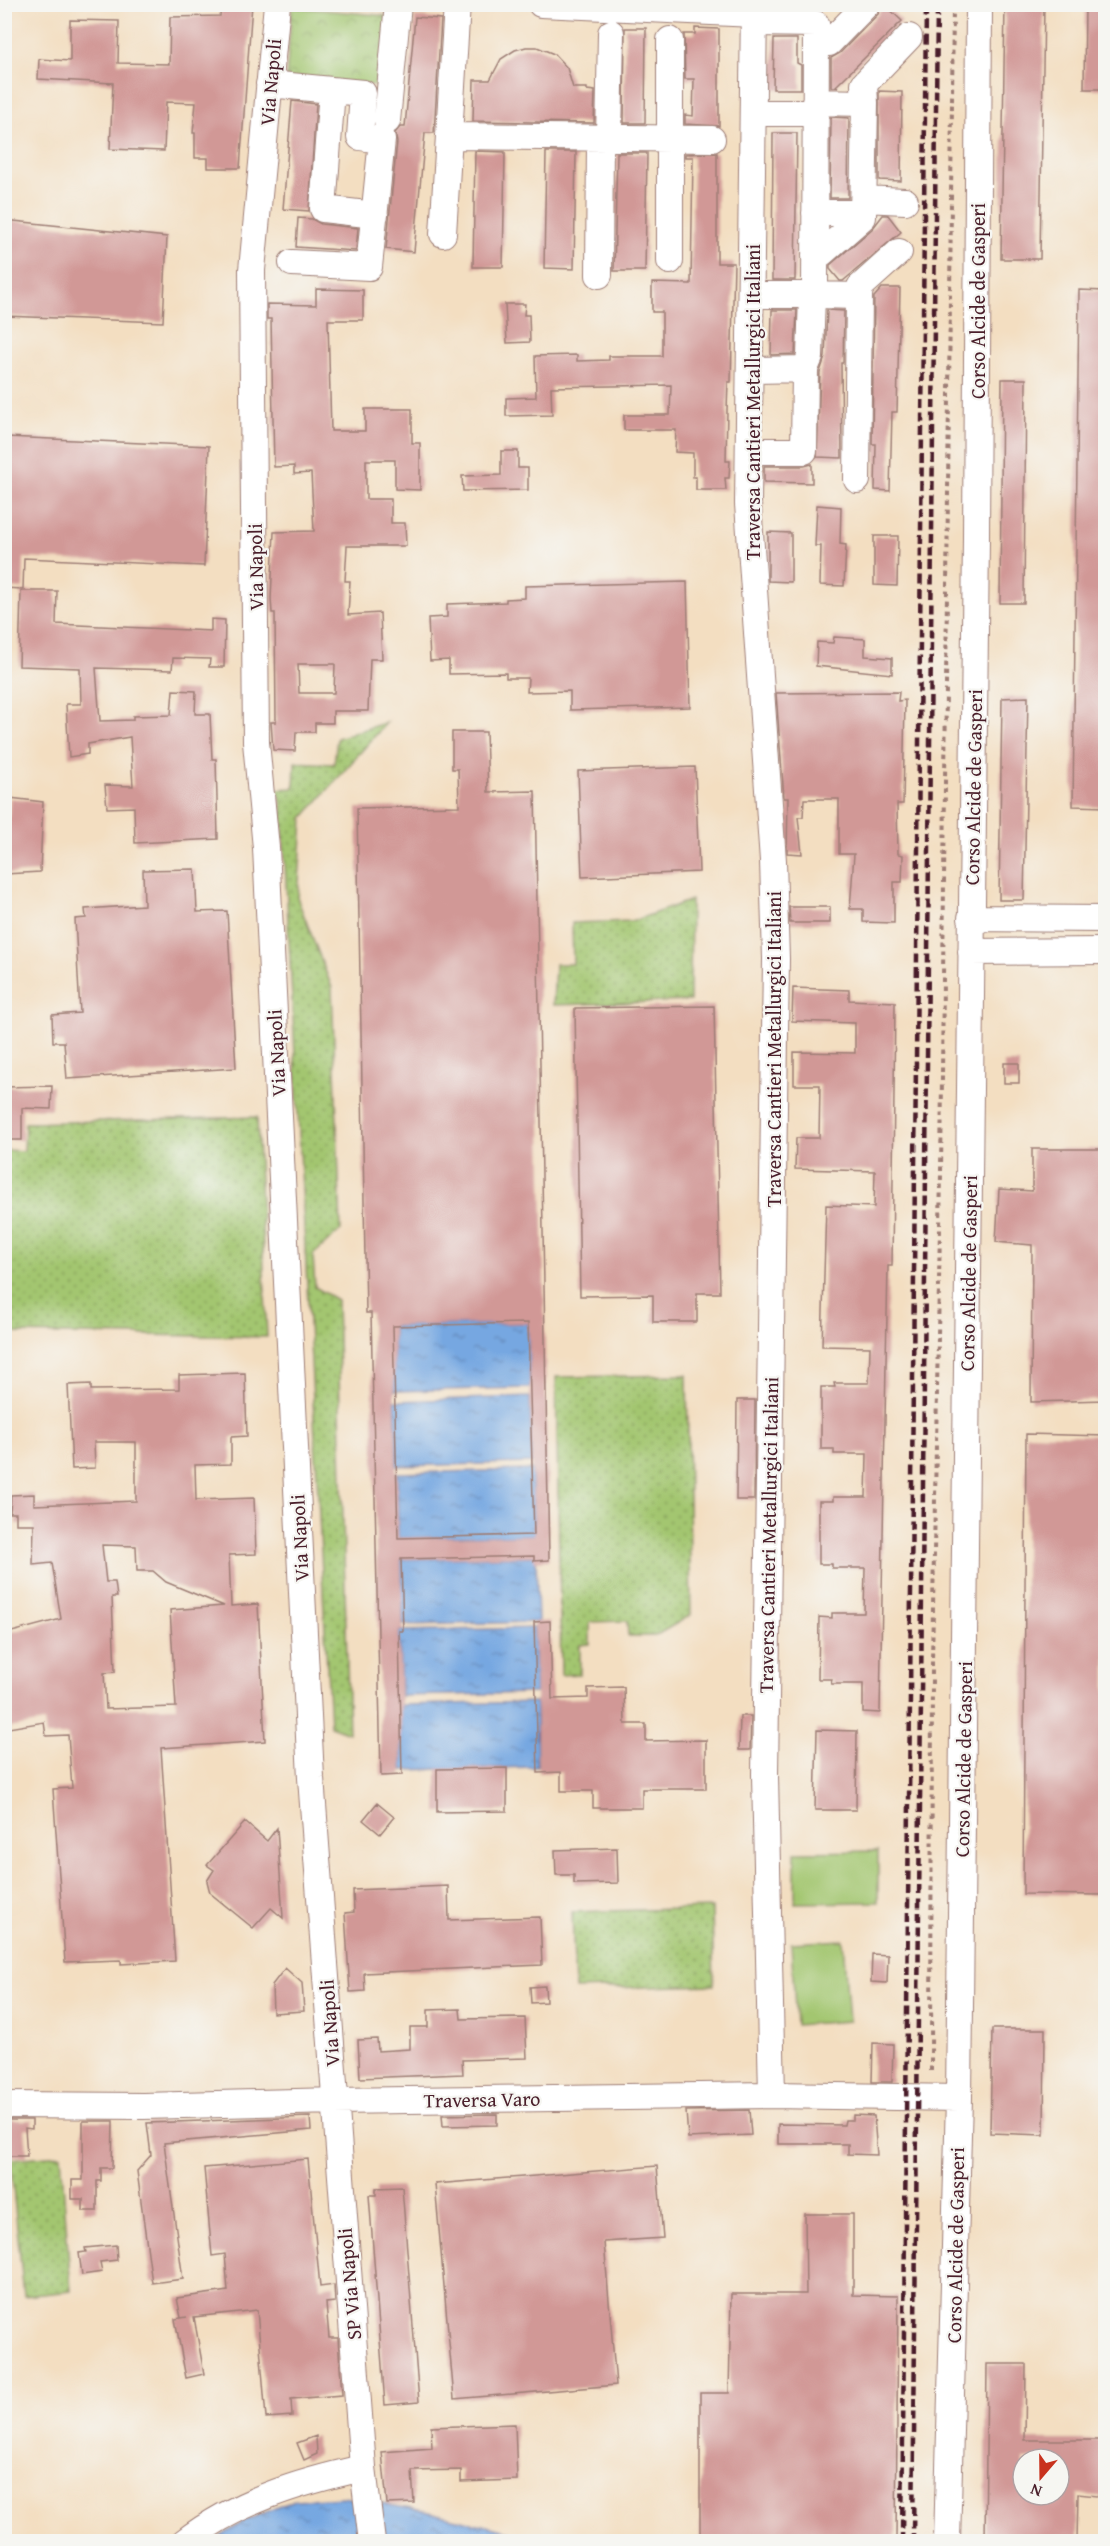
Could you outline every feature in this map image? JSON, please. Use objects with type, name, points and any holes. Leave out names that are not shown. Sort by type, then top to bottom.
[{"type":"street","name":"Via Napoli","points":[[277,4],[252,270],[256,742],[266,848],[311,1778],[334,2101]]},
{"type":"street","points":[[387,122],[398,4]]},
{"type":"street","points":[[443,234],[457,4]]},
{"type":"street","points":[[541,4],[754,14],[819,24]]},
{"type":"street","points":[[819,24],[829,43],[867,4]]},
{"type":"street","name":"Corso Alcide de Gasperi","points":[[948,2541],[959,2098],[979,4]]},
{"type":"street","name":"Traversa Cantieri Metallurgici Italiani","points":[[754,14],[749,516],[773,861],[776,959],[765,1775],[772,2095]]},
{"type":"street","points":[[749,451],[804,451],[805,369],[810,357],[815,255],[815,108],[819,24]]},
{"type":"street","points":[[599,275],[610,33]]},
{"type":"street","points":[[815,255],[831,246],[863,217],[866,103],[864,84],[909,37]]},
{"type":"street","points":[[670,40],[670,261]]},
{"type":"street","points":[[269,84],[363,93],[360,137],[382,140],[369,267],[292,264]]},
{"type":"street","points":[[332,90],[323,209],[375,215]]},
{"type":"street","points":[[753,113],[866,103]]},
{"type":"street","points":[[450,136],[712,139]]},
{"type":"street","points":[[815,213],[905,201]]},
{"type":"street","points":[[856,480],[860,287],[899,252]]},
{"type":"street","points":[[751,295],[859,296]]},
{"type":"street","points":[[750,370],[805,369]]},
{"type":"street","points":[[971,918],[1106,919]]},
{"type":"street","points":[[1054,918],[1055,952]]},
{"type":"street","points":[[971,952],[1106,951]]},
{"type":"street","name":"Traversa Varo","points":[[4,2105],[142,2106],[772,2095],[959,2098]]},
{"type":"street","name":"SP Via Napoli","points":[[334,2101],[363,2468],[372,2541]]},
{"type":"street","points":[[184,2541],[230,2512],[277,2490],[363,2468]]},
{"type":"path","points":[[931,2071],[932,1662],[941,1185],[953,4]]},
{"type":"green space","points":[[292,7],[388,16],[382,86],[286,78]]},
{"type":"green space","points":[[387,722],[303,818],[298,900],[332,988],[341,1230],[313,1255],[315,1287],[337,1300],[349,1733],[330,1726],[282,806],[278,789],[294,788],[295,762],[334,764],[337,738]]},
{"type":"green space","points":[[691,900],[690,1001],[553,1005],[555,964],[573,964],[572,923],[633,921]]},
{"type":"green space","points":[[257,1117],[267,1337],[5,1333],[5,1150],[24,1151],[25,1123]]},
{"type":"green space","points":[[687,1375],[691,1615],[655,1636],[628,1636],[627,1621],[590,1622],[590,1644],[580,1645],[580,1674],[561,1675],[556,1377]]},
{"type":"green space","points":[[878,1851],[878,1902],[795,1903],[795,1852]]},
{"type":"green space","points":[[712,1908],[714,1985],[575,1989],[572,1912]]},
{"type":"green space","points":[[843,1940],[849,2021],[796,2025],[791,1943]]},
{"type":"green space","points":[[61,2155],[71,2291],[24,2296],[10,2159]]},
{"type":"water","points":[[528,1323],[530,1388],[394,1391],[393,1326]]},
{"type":"water","points":[[530,1397],[532,1463],[397,1466],[395,1401]]},
{"type":"water","points":[[532,1470],[534,1535],[398,1538],[397,1473]]},
{"type":"water","points":[[536,1556],[538,1622],[403,1625],[401,1559]]},
{"type":"water","points":[[534,1628],[536,1693],[401,1696],[399,1631]]},
{"type":"water","points":[[536,1702],[537,1767],[402,1770],[400,1705]]},
{"type":"water","points":[[343,2497],[429,2512],[547,2541],[212,2542],[245,2521],[294,2500]]},
{"type":"building","points":[[221,4],[252,4],[240,168],[208,168],[208,158],[195,158],[195,133],[193,133],[196,103],[166,102],[164,151],[110,149],[113,83],[38,79],[39,59],[70,61],[70,20],[119,21],[118,63],[169,64],[170,17],[220,16]]},
{"type":"building","points":[[884,4],[902,21],[836,86],[838,87],[831,87],[831,58],[840,53],[878,14]]},
{"type":"building","points":[[1005,4],[1044,4],[1040,259],[1001,259]]},
{"type":"building","points":[[1085,4],[1106,4],[1106,89],[1084,89]]},
{"type":"building","points":[[415,17],[441,19],[434,133],[425,133],[414,252],[386,249],[397,142],[395,133],[400,127],[405,127]]},
{"type":"building","points":[[625,28],[646,28],[645,123],[624,123]]},
{"type":"building","points":[[695,28],[719,29],[719,126],[685,124],[685,115],[693,116],[694,79],[685,79],[684,34],[695,34]]},
{"type":"building","points":[[774,39],[797,39],[797,63],[801,65],[801,89],[773,89]]},
{"type":"building","points":[[537,47],[554,54],[567,68],[573,88],[587,88],[587,90],[595,91],[594,123],[473,121],[474,80],[490,80],[501,59],[515,50]]},
{"type":"building","points":[[879,91],[902,92],[901,181],[879,180]]},
{"type":"building","points":[[292,101],[316,104],[309,211],[283,209]]},
{"type":"building","points":[[831,117],[849,118],[848,198],[830,198]]},
{"type":"building","points":[[773,133],[797,133],[795,280],[772,280]]},
{"type":"building","points":[[475,151],[505,152],[503,267],[473,267]]},
{"type":"building","points":[[546,152],[576,152],[574,269],[544,268]]},
{"type":"building","points":[[617,153],[647,153],[645,271],[614,271]]},
{"type":"building","points":[[717,153],[717,263],[734,263],[731,382],[728,382],[727,410],[726,461],[730,461],[729,478],[725,478],[726,490],[696,490],[696,477],[693,477],[693,453],[675,452],[676,430],[624,430],[624,415],[670,415],[671,385],[551,387],[552,415],[506,416],[506,398],[536,397],[535,356],[577,355],[577,361],[609,360],[609,356],[662,356],[662,312],[652,312],[652,283],[691,284],[693,157],[685,157],[685,154]]},
{"type":"building","points":[[883,215],[888,215],[901,232],[843,281],[840,281],[830,269],[830,265],[873,228]]},
{"type":"building","points":[[298,218],[312,219],[321,224],[358,228],[356,251],[296,247]]},
{"type":"building","points":[[4,220],[167,237],[163,322],[4,316]]},
{"type":"building","points":[[882,288],[900,288],[897,412],[892,412],[890,491],[875,490],[876,444],[872,444],[874,297]]},
{"type":"building","points":[[316,289],[363,290],[363,320],[328,320],[331,431],[365,431],[365,409],[412,409],[412,443],[420,443],[420,490],[395,489],[395,460],[366,460],[366,499],[391,499],[391,523],[405,523],[406,546],[347,546],[345,581],[350,581],[348,615],[380,613],[382,659],[370,659],[368,711],[333,711],[333,723],[315,723],[315,732],[296,732],[295,751],[273,750],[271,722],[276,722],[275,613],[272,613],[271,599],[274,532],[314,531],[311,473],[294,474],[294,466],[274,467],[271,319],[267,319],[267,304],[316,305]],"holes":[[[298,664],[335,664],[334,693],[299,693]]]},
{"type":"building","points":[[1079,290],[1106,291],[1106,807],[1073,806]]},
{"type":"building","points":[[505,304],[525,304],[524,315],[529,315],[530,342],[507,343]]},
{"type":"building","points":[[772,310],[797,310],[795,354],[771,355]]},
{"type":"building","points":[[827,310],[844,311],[843,363],[841,363],[842,458],[817,457],[820,372],[825,357]]},
{"type":"building","points":[[1002,379],[1026,379],[1024,603],[1000,603]]},
{"type":"building","points":[[6,437],[209,446],[204,566],[24,558],[23,589],[4,588]]},
{"type":"building","points":[[501,451],[518,451],[518,468],[528,468],[528,490],[463,491],[462,476],[501,475]]},
{"type":"building","points":[[812,464],[812,483],[764,482],[764,466]]},
{"type":"building","points":[[817,505],[841,507],[840,544],[846,545],[844,586],[820,585],[821,546],[815,546]]},
{"type":"building","points":[[768,532],[791,533],[791,582],[768,581]]},
{"type":"building","points":[[874,536],[898,536],[897,586],[874,585]]},
{"type":"building","points":[[687,582],[690,707],[570,710],[570,691],[527,692],[528,678],[506,678],[506,673],[449,674],[449,660],[430,661],[428,618],[447,617],[447,604],[506,602],[506,599],[525,598],[525,586]]},
{"type":"building","points":[[21,591],[57,591],[56,624],[211,631],[211,619],[225,620],[224,667],[209,667],[210,659],[173,658],[172,670],[96,668],[100,721],[133,720],[133,716],[171,715],[173,690],[196,691],[195,714],[210,714],[212,759],[216,759],[218,839],[135,843],[134,807],[107,808],[105,785],[133,786],[130,737],[88,744],[88,754],[69,757],[66,704],[81,704],[80,668],[19,666]]},
{"type":"building","points":[[834,637],[865,639],[865,656],[892,658],[892,674],[816,666],[817,642],[833,643]]},
{"type":"building","points":[[899,692],[898,701],[905,700],[903,804],[897,804],[898,854],[903,855],[902,882],[894,882],[894,923],[863,922],[863,909],[850,909],[854,854],[839,854],[839,799],[804,799],[803,817],[798,817],[802,854],[787,853],[788,798],[784,798],[776,693]]},
{"type":"building","points":[[1028,697],[1024,900],[999,900],[1002,698]]},
{"type":"building","points":[[452,732],[486,732],[488,792],[535,791],[549,1560],[534,1561],[534,1556],[401,1559],[403,1631],[399,1631],[402,1775],[381,1776],[371,1313],[366,1313],[357,808],[459,806],[458,769],[452,769]],"holes":[[[528,1323],[534,1535],[398,1538],[393,1326]]]},
{"type":"building","points":[[695,767],[699,872],[582,877],[578,771]]},
{"type":"building","points":[[10,798],[43,802],[40,872],[5,874]]},
{"type":"building","points":[[195,869],[197,912],[227,911],[236,1068],[67,1079],[64,1042],[53,1042],[52,1015],[80,1013],[75,919],[86,918],[85,909],[144,905],[143,870]]},
{"type":"building","points":[[789,907],[830,907],[830,923],[790,923]]},
{"type":"building","points":[[793,988],[849,990],[849,1000],[895,1002],[892,1266],[888,1266],[880,1713],[863,1712],[863,1684],[831,1684],[832,1679],[818,1679],[819,1617],[832,1618],[832,1613],[864,1613],[865,1568],[832,1568],[832,1564],[819,1564],[819,1501],[833,1501],[833,1497],[866,1497],[867,1454],[834,1454],[834,1449],[821,1449],[821,1387],[835,1387],[834,1383],[869,1383],[870,1347],[822,1346],[826,1205],[874,1207],[875,1171],[795,1169],[796,1138],[819,1138],[820,1085],[794,1085],[794,1052],[855,1053],[855,1023],[792,1021]]},
{"type":"building","points":[[714,1006],[720,1293],[697,1293],[697,1322],[653,1322],[653,1295],[580,1296],[575,1008]]},
{"type":"building","points":[[1004,1063],[1019,1063],[1019,1083],[1004,1083]]},
{"type":"building","points":[[52,1086],[51,1109],[22,1108],[22,1140],[4,1140],[4,1087]]},
{"type":"building","points":[[1032,1149],[1106,1149],[1106,1400],[1031,1402],[1032,1245],[996,1242],[999,1189],[1032,1191]]},
{"type":"building","points":[[245,1373],[247,1436],[231,1437],[231,1464],[195,1465],[196,1500],[254,1498],[256,1554],[229,1555],[231,1606],[258,1604],[265,1741],[161,1748],[175,1961],[121,1964],[121,1960],[65,1962],[53,1789],[72,1788],[68,1735],[46,1736],[44,1722],[9,1728],[4,1682],[4,1634],[61,1619],[52,1563],[33,1565],[34,1524],[16,1524],[16,1513],[10,1513],[11,1495],[34,1494],[34,1505],[136,1501],[136,1442],[94,1442],[95,1468],[72,1469],[68,1385],[91,1384],[91,1390],[179,1389],[179,1375]],"holes":[[[102,1545],[136,1546],[137,1571],[153,1571],[166,1582],[224,1606],[170,1610],[176,1707],[106,1709],[104,1673],[115,1672],[112,1597],[117,1597],[115,1582],[106,1582]]]},
{"type":"building","points":[[737,1400],[755,1400],[754,1500],[736,1500]]},
{"type":"building","points":[[1026,1434],[1106,1436],[1106,1895],[1023,1894]]},
{"type":"building","points":[[550,1621],[552,1699],[588,1698],[588,1688],[624,1687],[625,1724],[646,1724],[646,1741],[706,1740],[706,1789],[642,1789],[642,1808],[593,1808],[593,1791],[561,1791],[561,1772],[538,1773],[534,1622]]},
{"type":"building","points":[[740,1716],[751,1716],[750,1750],[739,1750]]},
{"type":"building","points":[[817,1730],[857,1731],[856,1810],[815,1810]]},
{"type":"building","points":[[507,1768],[507,1811],[437,1812],[437,1769]]},
{"type":"building","points":[[377,1803],[394,1817],[380,1834],[363,1820]]},
{"type":"building","points":[[245,1822],[267,1841],[277,1828],[283,1918],[271,1908],[253,1928],[210,1893],[207,1881],[214,1870],[207,1865]]},
{"type":"building","points":[[617,1848],[618,1883],[574,1884],[574,1875],[556,1875],[555,1850]]},
{"type":"building","points":[[448,1886],[449,1920],[540,1917],[542,1965],[364,1973],[365,1991],[350,1992],[345,1913],[354,1912],[353,1890]]},
{"type":"building","points":[[872,1954],[888,1955],[887,1983],[871,1982]]},
{"type":"building","points":[[285,1968],[302,1983],[304,2011],[273,2013],[272,1985]]},
{"type":"building","points":[[545,1986],[546,2002],[531,2003],[530,1987]]},
{"type":"building","points":[[460,2009],[461,2019],[525,2018],[527,2058],[462,2060],[463,2074],[360,2078],[358,2040],[377,2039],[378,2051],[410,2049],[410,2027],[428,2027],[428,2010]]},
{"type":"building","points":[[992,2029],[1045,2029],[1044,2135],[990,2133]]},
{"type":"building","points":[[873,2043],[893,2044],[892,2082],[872,2082]]},
{"type":"building","points":[[749,2110],[751,2135],[688,2138],[686,2111]]},
{"type":"building","points":[[497,2114],[497,2125],[443,2126],[442,2115]]},
{"type":"building","points":[[853,2115],[874,2116],[877,2155],[848,2154],[848,2144],[778,2144],[778,2124],[844,2125],[845,2120],[853,2120]]},
{"type":"building","points":[[310,2117],[311,2130],[164,2143],[183,2279],[152,2283],[137,2171],[151,2155],[147,2123]]},
{"type":"building","points":[[5,2120],[32,2120],[32,2129],[25,2128],[27,2156],[8,2156]]},
{"type":"building","points":[[83,2121],[113,2121],[112,2168],[101,2168],[101,2181],[97,2181],[97,2211],[83,2211],[83,2199],[72,2199],[72,2180],[83,2180]]},
{"type":"building","points":[[308,2159],[320,2287],[334,2285],[335,2302],[326,2303],[329,2338],[338,2338],[342,2395],[291,2399],[292,2416],[266,2418],[257,2310],[194,2317],[204,2374],[186,2378],[175,2319],[181,2318],[177,2298],[228,2291],[225,2254],[212,2256],[204,2168]]},
{"type":"building","points":[[657,2166],[663,2238],[604,2242],[616,2385],[454,2399],[435,2184]]},
{"type":"building","points":[[402,2187],[419,2402],[385,2405],[369,2195],[376,2195],[376,2188]]},
{"type":"building","points":[[805,2214],[853,2214],[853,2295],[898,2296],[896,2541],[700,2541],[700,2393],[729,2393],[731,2294],[806,2294]]},
{"type":"building","points":[[116,2245],[117,2260],[100,2262],[102,2272],[82,2275],[79,2253],[86,2252],[85,2248]]},
{"type":"building","points":[[987,2364],[1026,2364],[1025,2440],[1106,2440],[1106,2497],[1078,2494],[1077,2541],[985,2541]]},
{"type":"building","points":[[515,2424],[517,2480],[461,2482],[461,2470],[412,2471],[414,2503],[387,2504],[382,2452],[432,2448],[431,2427]]},
{"type":"building","points":[[316,2436],[317,2454],[304,2460],[297,2443]]},
{"type":"railway","points":[[902,2542],[926,4]]},
{"type":"railway","points":[[913,2542],[937,4]]}]
